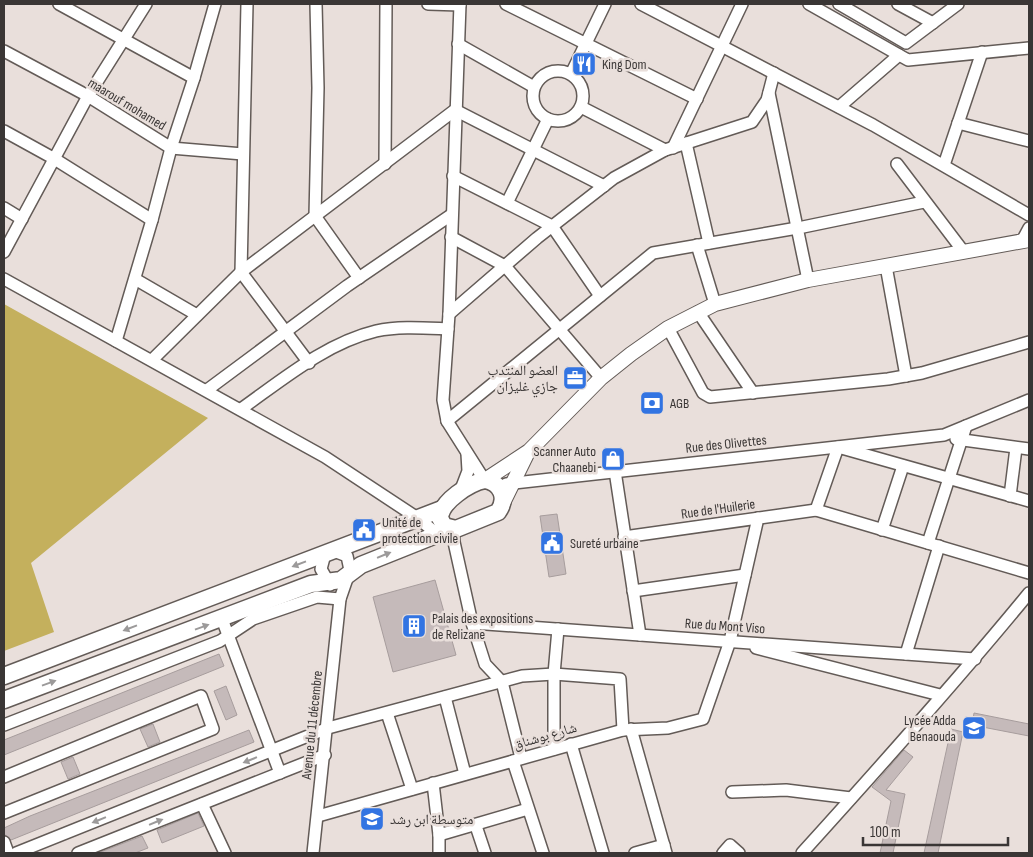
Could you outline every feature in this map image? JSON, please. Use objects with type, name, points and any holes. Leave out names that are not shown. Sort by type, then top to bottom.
[{"type":"highway","points":[[4,676],[329,552],[419,520],[442,509],[474,484],[494,482],[502,492],[503,502],[495,514],[367,562],[348,575],[328,583],[311,584],[272,606],[222,619],[4,700]]},
{"type":"highway","points":[[442,509],[442,522],[447,531]]},
{"type":"highway","points":[[261,579],[272,606]]},
{"type":"main road","points":[[494,482],[601,378],[668,328],[715,304],[808,280],[1025,241]]},
{"type":"main road","points":[[494,482],[528,451]]},
{"type":"street","points":[[59,4],[194,78]]},
{"type":"street","points":[[4,252],[88,96],[146,4]]},
{"type":"street","points":[[116,342],[171,148],[194,78],[215,4]]},
{"type":"street","points":[[247,4],[241,272],[309,363]]},
{"type":"street","points":[[316,4],[318,88],[315,216],[359,278]]},
{"type":"street","points":[[385,164],[386,4]]},
{"type":"street","points":[[428,4],[460,4],[451,215],[449,314],[443,390],[447,421],[466,452],[494,482]]},
{"type":"street","points":[[506,4],[586,42],[697,99]]},
{"type":"street","points":[[571,74],[605,4]]},
{"type":"street","points":[[641,4],[839,107],[1029,215]]},
{"type":"street","points":[[669,149],[697,99],[742,4]]},
{"type":"street","points":[[809,4],[908,60],[1029,48]]},
{"type":"street","points":[[898,4],[933,23]]},
{"type":"street","points":[[937,4],[944,15]]},
{"type":"street","points":[[846,5],[906,43],[958,4]]},
{"type":"street","points":[[458,44],[534,87]]},
{"type":"street","name":"maarouf mohamed","points":[[4,50],[88,96],[171,148],[243,154]]},
{"type":"street","points":[[944,165],[982,52]]},
{"type":"street","points":[[839,107],[899,54]]},
{"type":"street","points":[[554,71],[571,74],[582,85],[584,100],[581,107],[571,118],[556,121],[548,119],[537,110],[533,95],[534,87],[539,80],[554,71]]},
{"type":"street","points":[[449,314],[552,226],[604,186],[669,149],[752,122],[768,93],[774,73]]},
{"type":"street","points":[[768,93],[808,280]]},
{"type":"street","points":[[581,107],[669,149]]},
{"type":"street","points":[[152,360],[241,272],[455,110]]},
{"type":"street","points":[[455,110],[604,186]]},
{"type":"street","points":[[506,203],[548,119]]},
{"type":"street","points":[[958,123],[1029,141]]},
{"type":"street","points":[[4,131],[53,158],[152,220]]},
{"type":"street","points":[[686,144],[715,304]]},
{"type":"street","points":[[897,164],[963,251]]},
{"type":"street","points":[[453,176],[552,226],[600,296]]},
{"type":"street","points":[[447,421],[653,253],[798,228],[924,202]]},
{"type":"street","points":[[4,208],[22,218]]},
{"type":"street","points":[[207,390],[359,278],[451,215]]},
{"type":"street","points":[[1025,241],[1029,228]]},
{"type":"street","points":[[451,237],[504,266],[601,378]]},
{"type":"street","points":[[886,266],[906,376]]},
{"type":"street","points":[[4,279],[325,457],[419,520],[447,531],[454,542],[472,623],[485,664],[502,682],[528,808],[543,853]]},
{"type":"street","points":[[135,279],[197,315]]},
{"type":"street","points":[[698,312],[753,393]]},
{"type":"street","points":[[241,409],[337,346],[376,331],[414,327],[448,329]]},
{"type":"street","points":[[668,328],[706,396],[753,393],[906,376],[1029,342]]},
{"type":"street","points":[[944,435],[1029,400]]},
{"type":"street","points":[[906,654],[949,478],[966,426]]},
{"type":"street","points":[[944,435],[962,440],[1029,449]]},
{"type":"street","name":"Rue des Olivettes","points":[[494,482],[615,472],[944,435]]},
{"type":"street","points":[[1029,501],[838,447],[816,510],[1029,573]]},
{"type":"street","points":[[1010,496],[1016,448]]},
{"type":"street","points":[[459,494],[467,476],[466,452]]},
{"type":"street","points":[[882,530],[903,466]]},
{"type":"street","points":[[615,472],[640,635]]},
{"type":"street","name":"Rue de l'Huilerie","points":[[624,537],[816,510]]},
{"type":"street","points":[[758,518],[730,641],[940,695]]},
{"type":"street","points":[[340,599],[328,583],[321,569],[329,552],[343,553],[349,560],[348,575]]},
{"type":"street","name":"Avenue du 11 décembre","points":[[313,853],[328,728],[340,599],[348,575]]},
{"type":"street","points":[[633,590],[745,575]]},
{"type":"street","points":[[802,853],[940,695],[975,659],[1029,593]]},
{"type":"street","points":[[4,725],[229,636],[272,606],[317,597],[340,599]]},
{"type":"street","points":[[222,619],[280,773]]},
{"type":"street","name":"Rue du Mont Viso","points":[[472,623],[975,659]]},
{"type":"street","points":[[554,749],[554,674],[558,629]]},
{"type":"street","name":"شارع بوشناق","points":[[318,816],[627,729],[668,728],[703,719],[730,641]]},
{"type":"street","points":[[16,853],[328,728],[522,676],[554,674],[620,679],[627,729],[665,849],[635,853]]},
{"type":"street","points":[[4,777],[201,696],[213,729],[4,813]]},
{"type":"street","points":[[445,697],[465,774]]},
{"type":"street","points":[[387,712],[412,789]]},
{"type":"street","points":[[571,744],[603,853]]},
{"type":"street","points":[[78,853],[325,755]]},
{"type":"street","points":[[433,783],[439,835],[439,853]]},
{"type":"street","points":[[732,792],[786,790],[851,798]]},
{"type":"street","points":[[202,804],[225,853]]},
{"type":"street","points":[[439,835],[476,826],[528,808]]},
{"type":"street","points":[[476,826],[485,853]]},
{"type":"street","points":[[4,842],[8,853]]},
{"type":"street","points":[[723,853],[730,845],[739,853]]},
{"type":"shaded area","points":[[4,304],[208,418],[31,563],[54,632],[4,651]]},
{"type":"building","points":[[557,514],[566,574],[549,577],[540,516]]},
{"type":"building","name":"Palais des expositions de Relizane","points":[[435,580],[456,655],[393,672],[373,597]]},
{"type":"building","points":[[219,654],[224,666],[4,755],[4,740]]},
{"type":"building","points":[[226,686],[237,715],[226,720],[214,691]]},
{"type":"building","points":[[974,713],[1029,724],[1029,736],[972,725]]},
{"type":"building","points":[[153,724],[160,742],[148,747],[140,729]]},
{"type":"building","points":[[951,729],[963,732],[938,853],[924,853]]},
{"type":"building","points":[[249,730],[254,742],[11,840],[4,834],[4,828],[30,816]]},
{"type":"building","points":[[904,750],[913,757],[886,790],[905,794],[893,853],[880,853],[891,801],[872,787]]},
{"type":"building","points":[[73,757],[80,774],[68,779],[61,762]]},
{"type":"building","points":[[198,813],[204,826],[162,843],[157,830]]},
{"type":"building","points":[[142,836],[148,848],[135,853],[98,853]]},
{"type":"place","name":"King Dom","points":[[584,64]]},
{"type":"place","name":"العضو المنتدب جازي غليزان","points":[[575,378]]},
{"type":"place","name":"AGB","points":[[652,403]]},
{"type":"place","name":"Scanner Auto Chaanebi","points":[[613,459]]},
{"type":"place","name":"Unité de protection civile","points":[[364,530]]},
{"type":"place","name":"Sureté urbaine","points":[[552,543]]},
{"type":"place","name":"Palais des expositions de Relizane","points":[[414,626]]},
{"type":"place","name":"Lycée Adda Benaouda","points":[[974,728]]},
{"type":"place","name":"متوسطة ابن رشد","points":[[372,819]]}]
